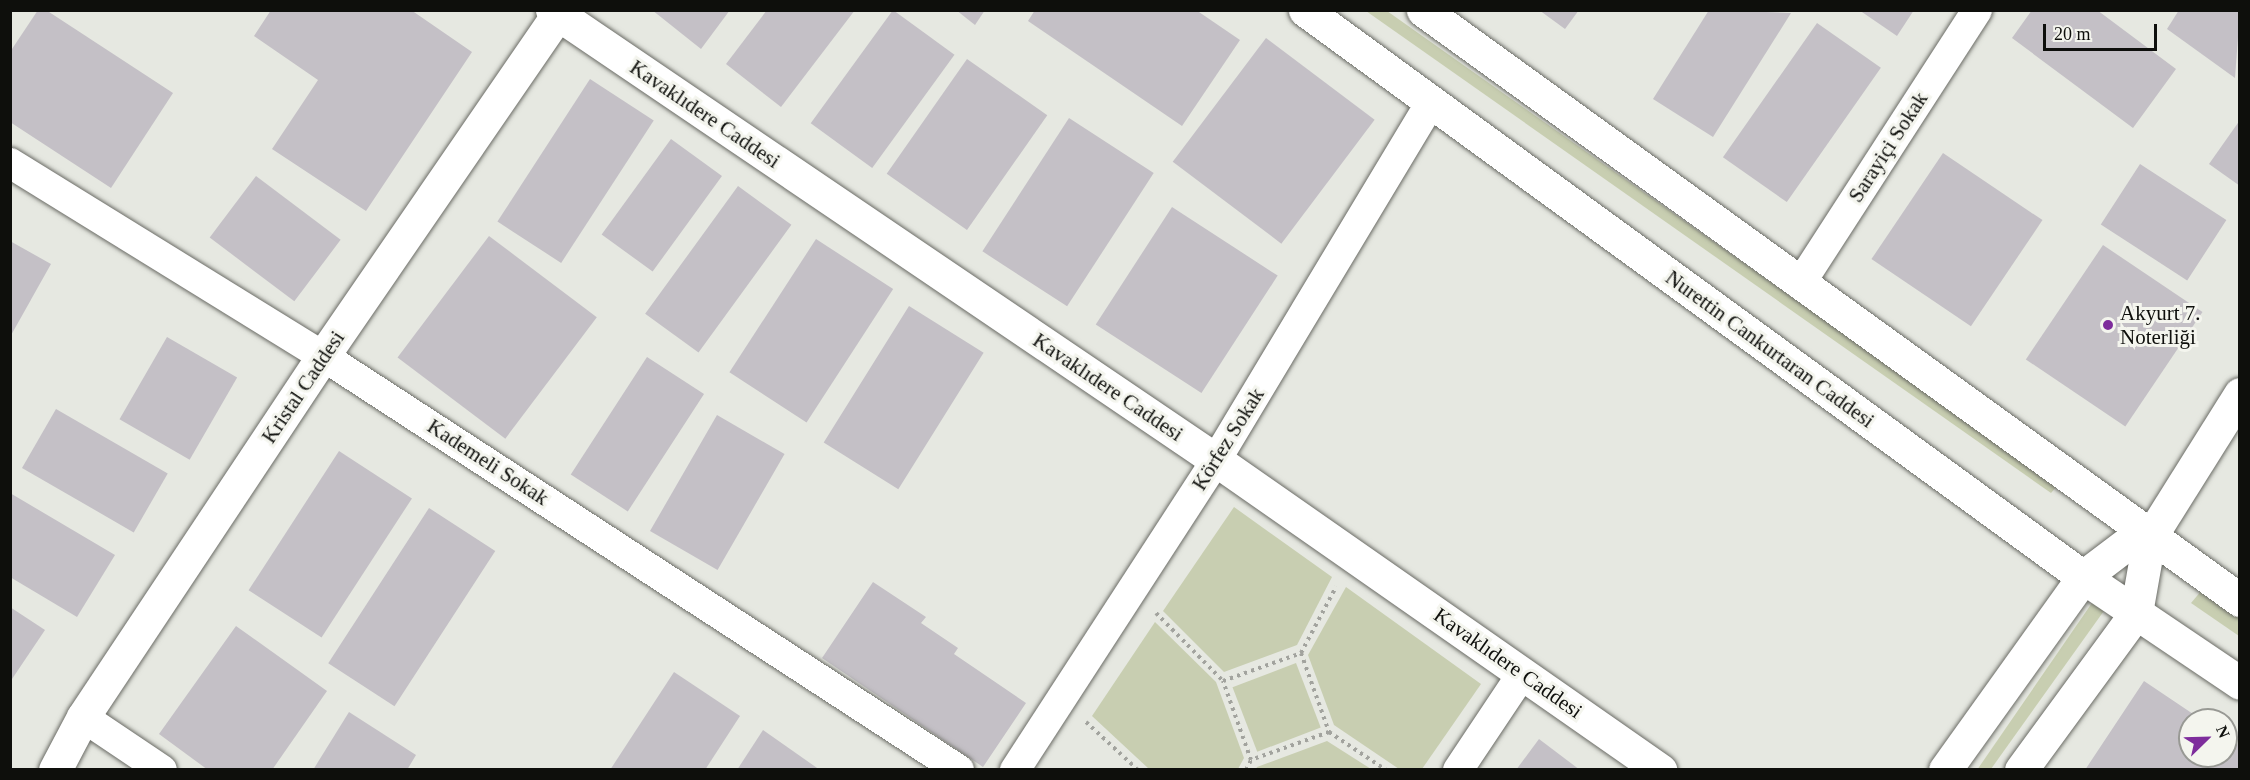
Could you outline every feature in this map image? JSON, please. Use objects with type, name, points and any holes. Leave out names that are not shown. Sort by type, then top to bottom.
[{"type":"street","name":"Nurettin Cankurtaran Caddesi","points":[[1305,10],[2084,577],[2240,683]]},
{"type":"street","points":[[1423,10],[2145,536],[2240,600]]},
{"type":"street","name":"Sarayiçi Sokak","points":[[1800,284],[1977,10]]},
{"type":"street","name":"Kristal Caddesi","points":[[55,770],[83,717],[323,356],[557,12]]},
{"type":"street","name":"Kavaklıdere Caddesi","points":[[557,12],[1216,460],[1660,770]]},
{"type":"street","name":"Körfez Sokak","points":[[1015,770],[1216,460],[1431,102]]},
{"type":"street","name":"Kademeli Sokak","points":[[10,163],[323,356],[959,770]]},
{"type":"street","points":[[1945,770],[2084,577],[2145,536],[2240,394]]},
{"type":"street","points":[[2021,770],[2136,613],[2145,536]]},
{"type":"street","points":[[1458,770],[1522,674]]},
{"type":"street","points":[[83,717],[162,770]]},
{"type":"path","points":[[1222,681],[1301,653],[1341,577]]},
{"type":"path","points":[[1133,588],[1222,681],[1251,760]]},
{"type":"path","points":[[1148,621],[1161,602]]},
{"type":"path","points":[[1301,653],[1329,732],[1386,770]]},
{"type":"path","points":[[1089,709],[1082,719],[1138,770]]},
{"type":"path","points":[[1246,770],[1251,760],[1329,732]]},
{"type":"green space","points":[[1366,11],[1387,11],[2058,485],[2051,493]]},
{"type":"green space","points":[[1234,507],[1332,577],[1297,645],[1224,672],[1163,611]]},
{"type":"green space","points":[[1346,587],[1481,684],[1422,769],[1399,769],[1334,725],[1308,655]]},
{"type":"green space","points":[[2202,590],[2239,616],[2239,636],[2191,603]]},
{"type":"green space","points":[[2094,600],[2106,608],[1991,769],[1977,770]]},
{"type":"green space","points":[[1155,622],[1216,682],[1244,758],[1238,769],[1149,769],[1092,716]]},
{"type":"green space","points":[[1296,663],[1321,727],[1257,752],[1233,687]]},
{"type":"green space","points":[[1327,741],[1371,769],[1256,769],[1257,767]]},
{"type":"building","points":[[38,10],[46,10],[173,93],[111,188],[10,122],[10,52]]},
{"type":"building","points":[[271,10],[411,10],[472,52],[366,211],[272,149],[318,80],[254,36]]},
{"type":"building","points":[[652,10],[730,10],[701,49]]},
{"type":"building","points":[[767,10],[855,10],[781,107],[726,64]]},
{"type":"building","points":[[893,10],[954,55],[872,168],[811,123]]},
{"type":"building","points":[[956,10],[985,10],[975,25]]},
{"type":"building","points":[[1035,10],[1196,10],[1240,40],[1182,126],[1028,21]]},
{"type":"building","points":[[1539,10],[1579,10],[1565,29]]},
{"type":"building","points":[[1709,10],[1791,13],[1713,137],[1653,99]]},
{"type":"building","points":[[1859,10],[1914,10],[1897,36]]},
{"type":"building","points":[[2032,10],[2097,10],[2176,69],[2133,128],[2012,38]]},
{"type":"building","points":[[2179,10],[2240,10],[2235,78],[2167,29]]},
{"type":"building","points":[[1817,23],[1881,68],[1787,202],[1723,157]]},
{"type":"building","points":[[1266,38],[1375,120],[1281,244],[1173,162]]},
{"type":"building","points":[[967,59],[1047,115],[967,230],[887,174]]},
{"type":"building","points":[[590,79],[654,120],[561,263],[497,222]]},
{"type":"building","points":[[1069,118],[1154,173],[1067,306],[982,251]]},
{"type":"building","points":[[2240,120],[2240,186],[2209,164]]},
{"type":"building","points":[[671,139],[722,176],[653,271],[602,234]]},
{"type":"building","points":[[1943,153],[2042,220],[1971,326],[1871,259]]},
{"type":"building","points":[[2140,164],[2226,220],[2187,280],[2101,224]]},
{"type":"building","points":[[256,176],[341,240],[294,301],[210,237]]},
{"type":"building","points":[[738,186],[791,225],[699,353],[645,314]]},
{"type":"building","points":[[1172,207],[1278,276],[1201,393],[1096,324]]},
{"type":"building","points":[[489,236],[597,317],[505,439],[398,357]]},
{"type":"building","points":[[816,239],[893,289],[807,422],[729,372]]},
{"type":"building","points":[[10,241],[51,264],[10,337]]},
{"type":"building","points":[[2103,245],[2202,312],[2125,427],[2026,359]]},
{"type":"building","points":[[909,306],[984,353],[898,489],[824,443]]},
{"type":"building","points":[[167,337],[237,378],[190,460],[120,419]]},
{"type":"building","points":[[647,357],[704,394],[628,511],[571,474]]},
{"type":"building","points":[[56,409],[168,474],[134,532],[22,468]]},
{"type":"building","points":[[717,415],[785,454],[718,570],[650,531]]},
{"type":"building","points":[[339,451],[412,498],[322,638],[249,590]]},
{"type":"building","points":[[10,493],[115,555],[77,617],[10,577]]},
{"type":"building","points":[[429,508],[495,551],[394,706],[328,663]]},
{"type":"building","points":[[873,582],[926,617],[921,623],[958,648],[954,654],[1026,703],[983,767],[822,658]]},
{"type":"building","points":[[10,607],[45,630],[10,682]]},
{"type":"building","points":[[236,626],[327,691],[272,770],[208,770],[159,734]]},
{"type":"building","points":[[674,672],[740,716],[705,770],[610,770]]},
{"type":"building","points":[[2144,681],[2184,708],[2178,708],[2178,768],[2238,768],[2238,745],[2240,746],[2240,770],[2085,770]]},
{"type":"building","points":[[349,712],[416,755],[407,770],[313,770]]},
{"type":"building","points":[[763,730],[820,770],[737,770]]},
{"type":"building","points":[[1539,739],[1580,770],[1516,770]]},
{"type":"place","name":"Akyurt 7. Noterliği","points":[[2108,325]]}]
